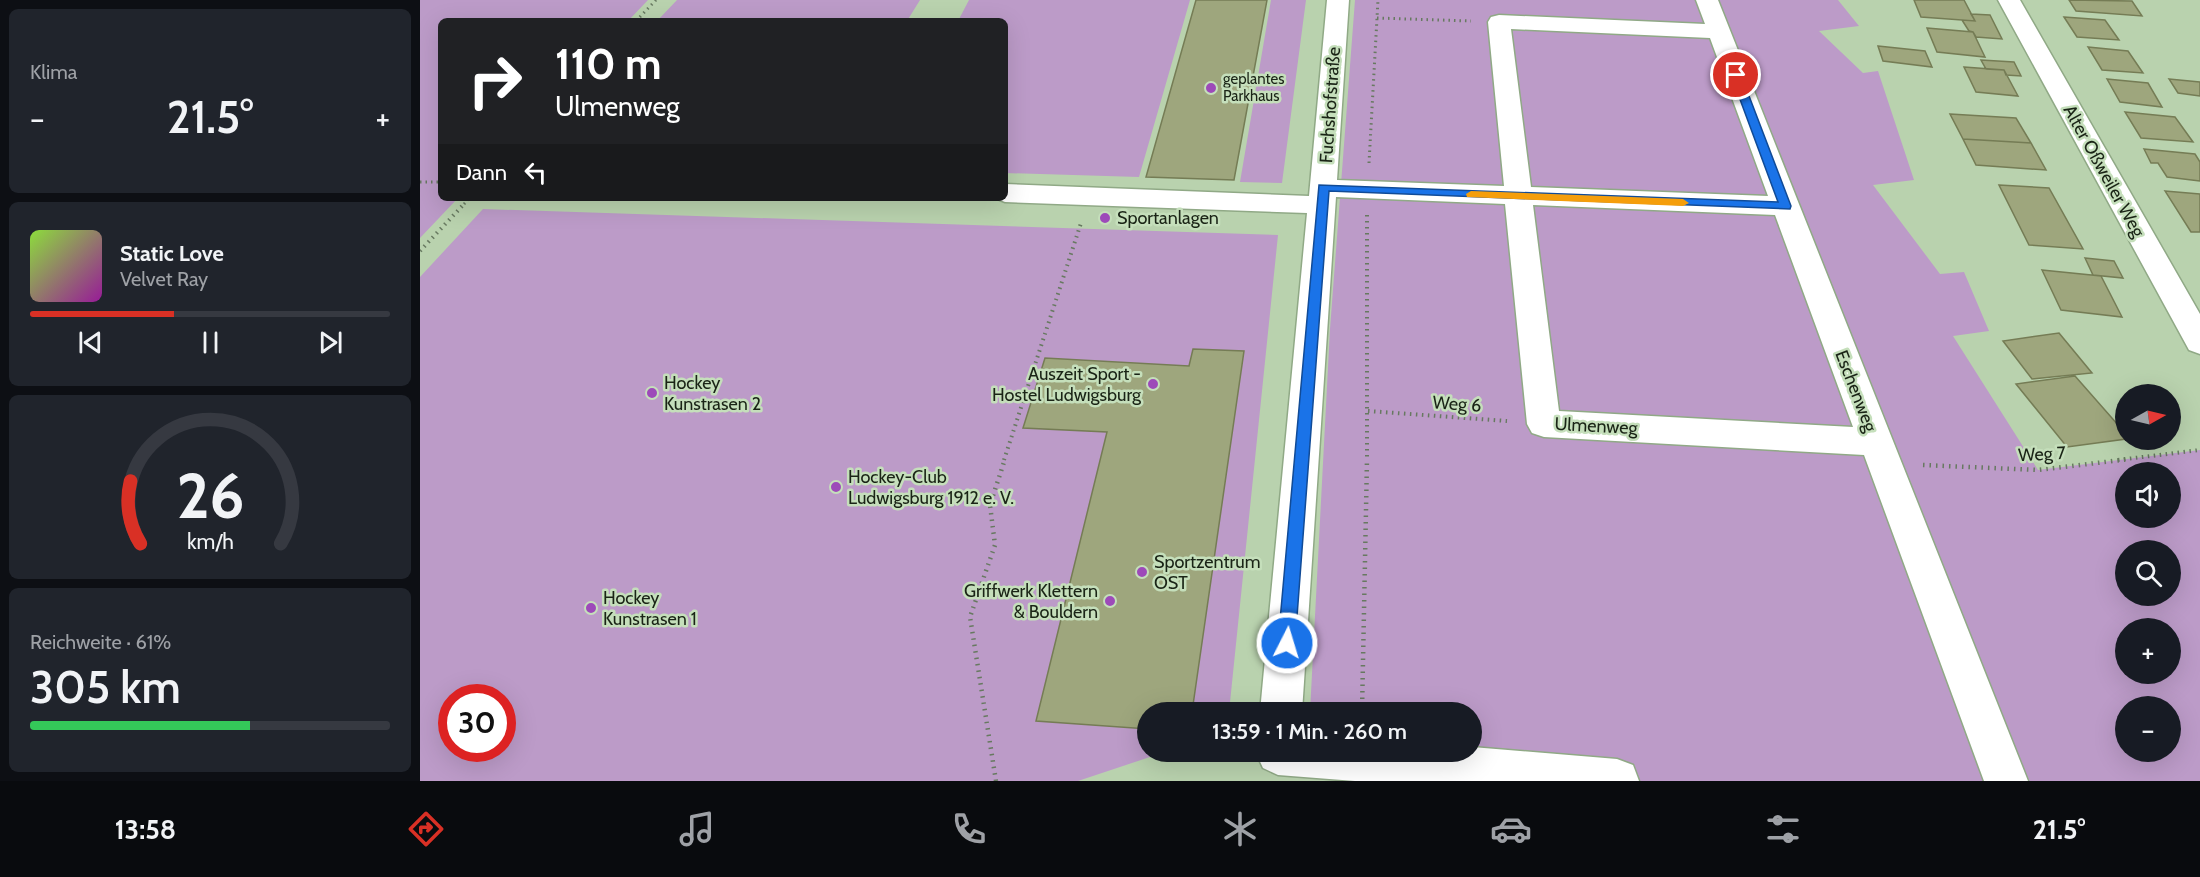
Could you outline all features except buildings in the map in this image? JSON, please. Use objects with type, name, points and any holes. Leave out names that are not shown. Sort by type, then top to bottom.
[{"type":"street","name":"Fuchshofstraße","points":[[1283,702],[1338,0]]},
{"type":"street","name":"Eschenweg","points":[[1707,0],[2006,781]]},
{"type":"street","name":"Alter Oßweiler Weg","points":[[2009,0],[2200,342]]},
{"type":"street","points":[[1499,22],[1719,31]]},
{"type":"street","name":"Ulmenweg","points":[[1499,22],[1544,423],[1880,452]]},
{"type":"street","points":[[1008,193],[1323,196],[1368,190],[1785,206]]},
{"type":"street","points":[[1410,762],[1617,781]]},
{"type":"path","points":[[639,18],[656,0]]},
{"type":"path","points":[[1362,702],[1368,411],[1366,275],[1378,0]]},
{"type":"path","points":[[1377,18],[1499,22]]},
{"type":"path","points":[[421,182],[438,182]]},
{"type":"path","points":[[420,251],[467,201]]},
{"type":"path","points":[[996,781],[970,618],[995,545],[990,505],[1078,229]]},
{"type":"path","name":"Weg 6","points":[[1368,411],[1544,423]]},
{"type":"path","name":"Weg 7","points":[[1880,452],[2038,470],[2200,450]]},
{"type":"shaded area","points":[[420,0],[648,0],[631,18],[438,18],[438,201],[455,201],[420,238]]},
{"type":"shaded area","points":[[677,0],[920,0],[909,18],[660,18]]},
{"type":"shaded area","points":[[969,0],[1190,0],[1139,177],[1008,173],[1008,18],[960,18]]},
{"type":"shaded area","points":[[1271,0],[1306,0],[1282,183],[1240,182]]},
{"type":"shaded area","points":[[1355,0],[1838,0],[1859,26],[1819,31],[1863,73],[1878,71],[1914,180],[1873,185],[1940,274],[1964,272],[1989,331],[1953,336],[2038,470],[2200,450],[2200,781],[1617,781],[1396,762],[1482,762],[1482,702],[1311,702],[1330,329]]},
{"type":"shaded area","name":"Hockey-Club Ludwigsburg 1912 e. V.","points":[[483,209],[1278,235],[1230,702],[1137,702],[1137,761],[1078,781],[420,781],[420,277]]},
{"type":"slow traffic","points":[[1471,194],[1683,203]]},
{"type":"place","name":"geplantes Parkhaus","points":[[1211,88]]},
{"type":"place","name":"Sportanlagen","points":[[1105,218]]},
{"type":"place","name":"Auszeit Sport - Hostel Ludwigsburg","points":[[1153,384]]},
{"type":"place","name":"Hockey Kunstrasen 2","points":[[652,393]]},
{"type":"place","name":"Hockey-Club Ludwigsburg 1912 e. V.","points":[[836,487]]},
{"type":"place","name":"Sportzentrum OST","points":[[1142,572]]},
{"type":"place","name":"Griffwerk Klettern & Bouldern","points":[[1110,601]]},
{"type":"place","name":"Hockey Kunstrasen 1","points":[[591,608]]},
{"type":"route","points":[[1287,643],[1323,188],[1785,206],[1736,75]]}]
